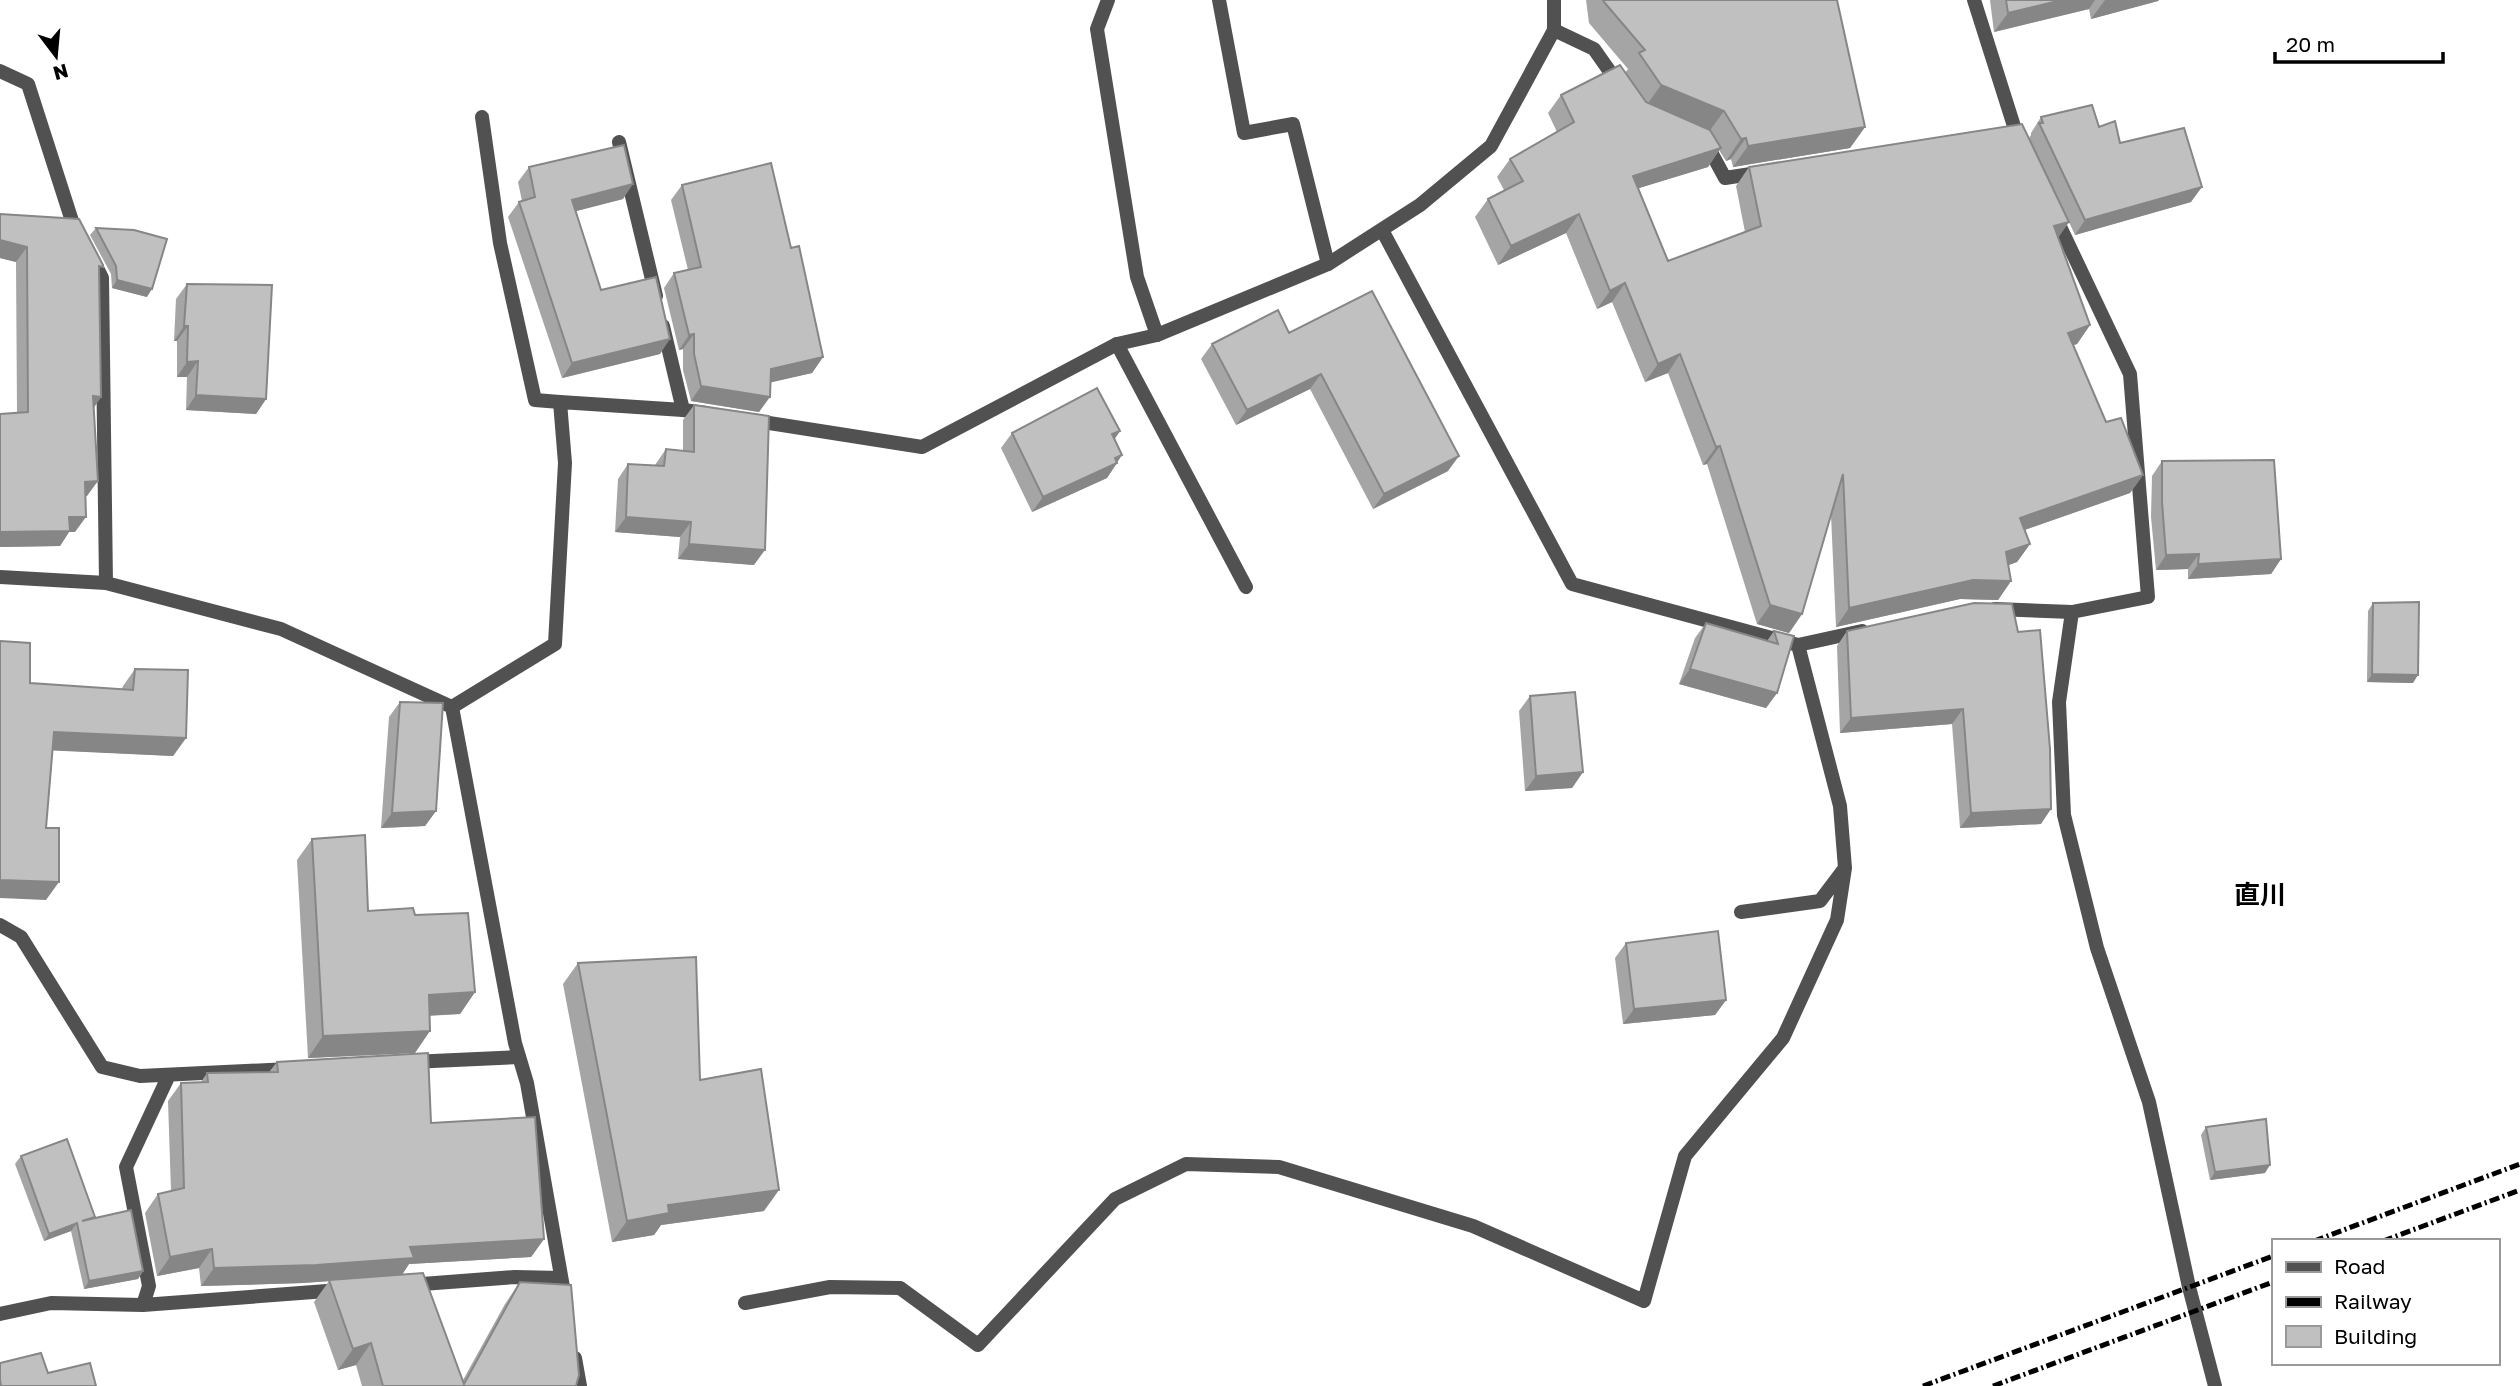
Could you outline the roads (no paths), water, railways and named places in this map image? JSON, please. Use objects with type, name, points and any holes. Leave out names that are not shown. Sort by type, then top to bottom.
[{"type":"street","points":[[1108,0],[1097,29],[1137,277],[1157,335]]},
{"type":"street","points":[[1219,0],[1244,133],[1293,124],[1328,264]]},
{"type":"street","points":[[482,117],[500,243],[535,400],[683,410],[922,447],[1117,344],[1157,335],[1328,264],[1420,205],[1491,146],[1554,30],[1554,0]]},
{"type":"street","points":[[1974,0],[2008,133],[2026,156]]},
{"type":"street","points":[[1554,30],[1594,49],[1633,103]]},
{"type":"street","points":[[0,71],[28,83],[72,221],[102,278],[106,583]]},
{"type":"street","points":[[1692,135],[1704,141],[1725,178],[1780,169]]},
{"type":"street","points":[[619,142],[683,410]]},
{"type":"street","points":[[1976,609],[2072,612],[2148,597],[2130,374],[2049,205]]},
{"type":"street","points":[[1382,230],[1572,584],[1798,645],[1880,627]]},
{"type":"street","points":[[1117,344],[1246,587]]},
{"type":"street","points":[[452,707],[555,644],[565,463],[560,402]]},
{"type":"street","points":[[0,577],[106,583],[281,629],[452,707]]},
{"type":"street","points":[[2072,612],[2059,702],[2064,815],[2097,948],[2149,1102],[2189,1287],[2215,1386]]},
{"type":"street","points":[[744,1303],[830,1287],[900,1288],[978,1345],[1115,1199],[1186,1164],[1279,1167],[1473,1226],[1644,1301],[1685,1156],[1783,1038],[1837,920],[1845,868],[1840,806],[1798,645]]},
{"type":"street","points":[[452,707],[519,1057],[527,1083],[569,1318]]},
{"type":"street","points":[[1741,912],[1820,901],[1845,868]]},
{"type":"street","points":[[0,926],[21,937],[102,1067],[140,1076],[303,1068]]},
{"type":"street","points":[[398,1063],[519,1057]]},
{"type":"street","points":[[143,1305],[149,1286],[126,1167],[169,1075]]},
{"type":"street","points":[[391,1286],[515,1277],[561,1278]]},
{"type":"street","points":[[0,1314],[51,1303],[143,1305],[350,1289]]},
{"type":"street","points":[[573,1345],[580,1386]]},
{"type":"railway","points":[[2319,1239],[2520,1164]]},
{"type":"railway","points":[[2388,1239],[2520,1190]]},
{"type":"railway","points":[[1923,1386],[2272,1256]]},
{"type":"railway","points":[[1993,1386],[2272,1282]]},
{"type":"district","name":"直川","points":[[2260,894]]}]
